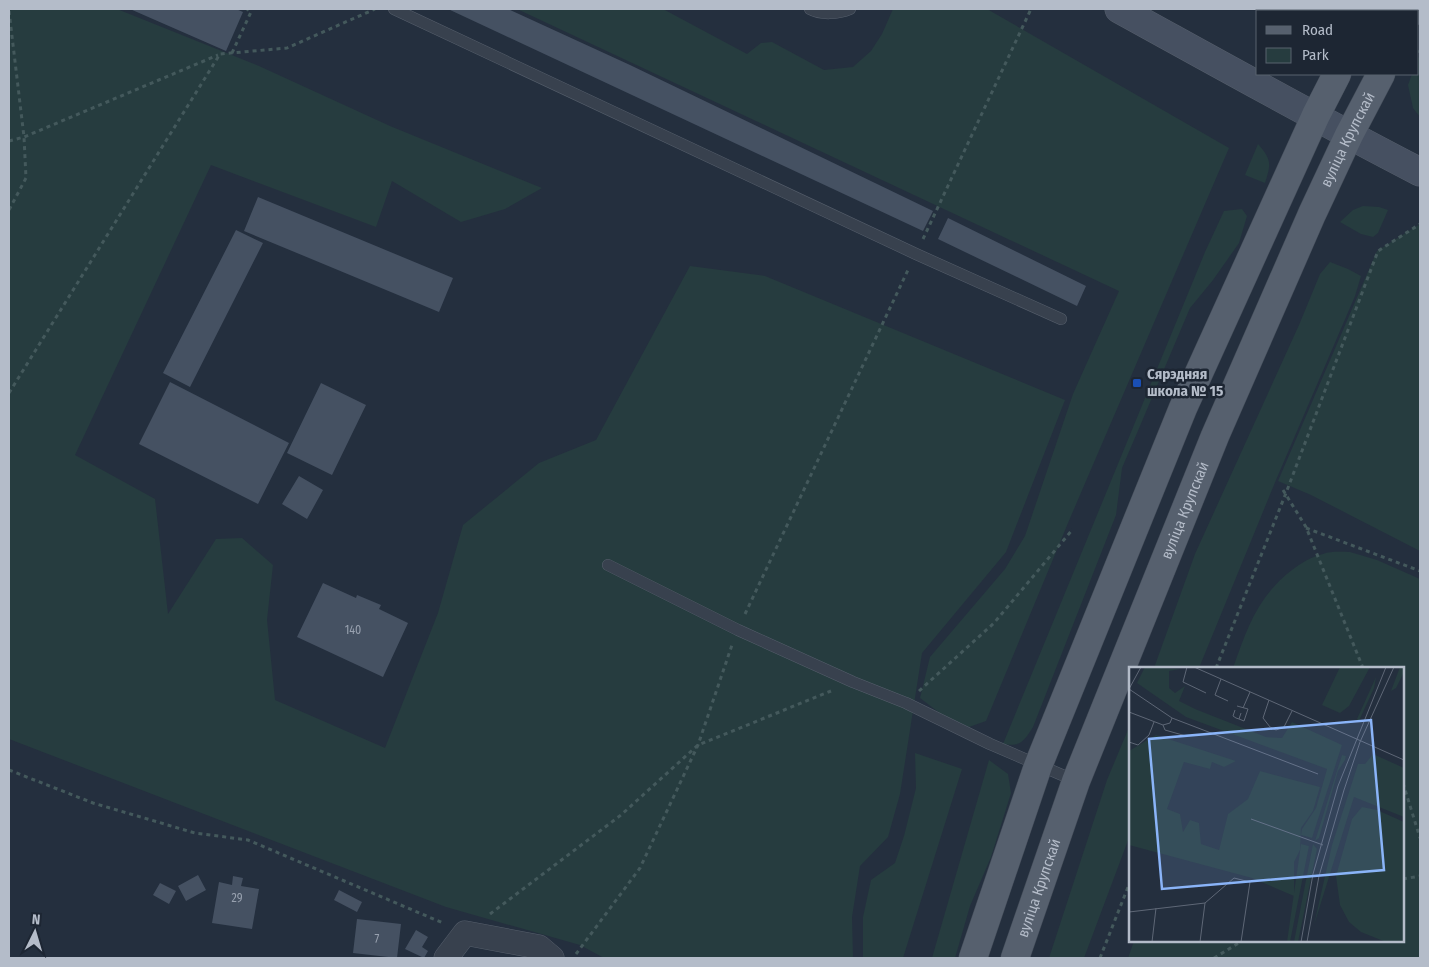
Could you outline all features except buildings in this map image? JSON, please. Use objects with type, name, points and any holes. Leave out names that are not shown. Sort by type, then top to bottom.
[{"type":"main road","points":[[1119,9],[1420,172]]},
{"type":"main road","points":[[972,958],[1038,766],[1182,408],[1336,75]]},
{"type":"main road","name":"вуліца Крупскай","points":[[1015,958],[1076,781],[1215,436],[1312,214],[1349,135],[1380,75]]},
{"type":"street","points":[[446,958],[465,933],[539,946],[552,958]]},
{"type":"lane","points":[[394,9],[916,254],[1061,319]]},
{"type":"lane","points":[[810,9],[818,13],[844,12],[850,9]]},
{"type":"lane","points":[[608,565],[738,630],[853,682],[906,703],[990,744],[1076,781]]},
{"type":"path","points":[[232,53],[252,12],[247,9]]},
{"type":"path","points":[[9,141],[24,137],[220,54],[287,48],[375,9]]},
{"type":"path","points":[[573,958],[640,868],[698,745],[738,630],[1031,9]]},
{"type":"path","points":[[9,11],[24,137],[26,178],[9,210]]},
{"type":"path","points":[[9,393],[220,54]]},
{"type":"path","points":[[1216,667],[1378,251],[1420,224]]},
{"type":"path","points":[[1284,491],[1306,527],[1363,667]]},
{"type":"path","points":[[1306,527],[1420,571]]},
{"type":"path","points":[[906,703],[994,623],[1073,529]]},
{"type":"path","points":[[9,770],[93,803],[148,820],[195,833],[248,840],[465,933],[621,815],[698,745],[853,682]]},
{"type":"path","points":[[1404,786],[1420,838]]},
{"type":"path","points":[[1404,879],[1420,876]]},
{"type":"path","points":[[1100,958],[1129,885]]},
{"type":"path","points":[[1214,958],[1240,942]]},
{"type":"green space","points":[[9,9],[117,9],[259,66],[390,126],[542,188],[505,209],[461,222],[392,181],[376,227],[211,165],[75,455],[155,499],[168,614],[216,539],[242,538],[273,565],[267,620],[275,700],[385,748],[438,613],[463,525],[539,463],[596,440],[690,266],[765,276],[1065,400],[1006,552],[922,653],[900,794],[888,837],[860,866],[852,917],[853,958],[604,958],[580,945],[446,907],[9,739]]},
{"type":"green space","points":[[517,9],[663,9],[747,54],[761,43],[772,42],[824,70],[853,67],[871,51],[882,34],[893,9],[987,9],[1229,148],[1068,523],[986,721],[969,727],[941,714],[920,698],[930,657],[1005,569],[1025,536],[1073,394],[1119,291]]},
{"type":"green space","points":[[1419,58],[1420,117],[1413,108],[1408,85],[1412,75],[1419,75]]},
{"type":"green space","points":[[1258,144],[1266,154],[1269,162],[1265,183],[1245,175]]},
{"type":"green space","points":[[1363,206],[1379,207],[1388,210],[1378,233],[1373,237],[1361,234],[1340,222],[1353,210]]},
{"type":"green space","points":[[1242,209],[1247,216],[1239,243],[1213,280],[1190,308],[1122,468],[1116,515],[1033,727],[1018,744],[1003,744],[1205,252],[1224,211]]},
{"type":"green space","points":[[1420,224],[1420,551],[1311,495],[1278,481],[1377,251]]},
{"type":"green space","points":[[1330,262],[1361,276],[1355,296],[1276,480],[1199,667],[1154,667],[1195,554],[1299,325],[1320,274]]},
{"type":"green space","points":[[1329,552],[1350,552],[1377,560],[1420,579],[1420,958],[1128,958],[1134,942],[1404,942],[1404,667],[1233,667],[1255,614],[1270,591],[1280,580],[1306,560]]},
{"type":"green space","points":[[1129,727],[1129,838],[1084,958],[1049,958],[1107,780]]},
{"type":"green space","points":[[915,753],[962,769],[903,958],[863,958],[863,917],[871,880],[895,863],[916,788]]},
{"type":"green space","points":[[989,760],[1008,774],[1011,793],[991,857],[970,906],[955,958],[932,958]]},
{"type":"place","name":"Сярэдняя школа № 15","points":[[1137,383]]}]
